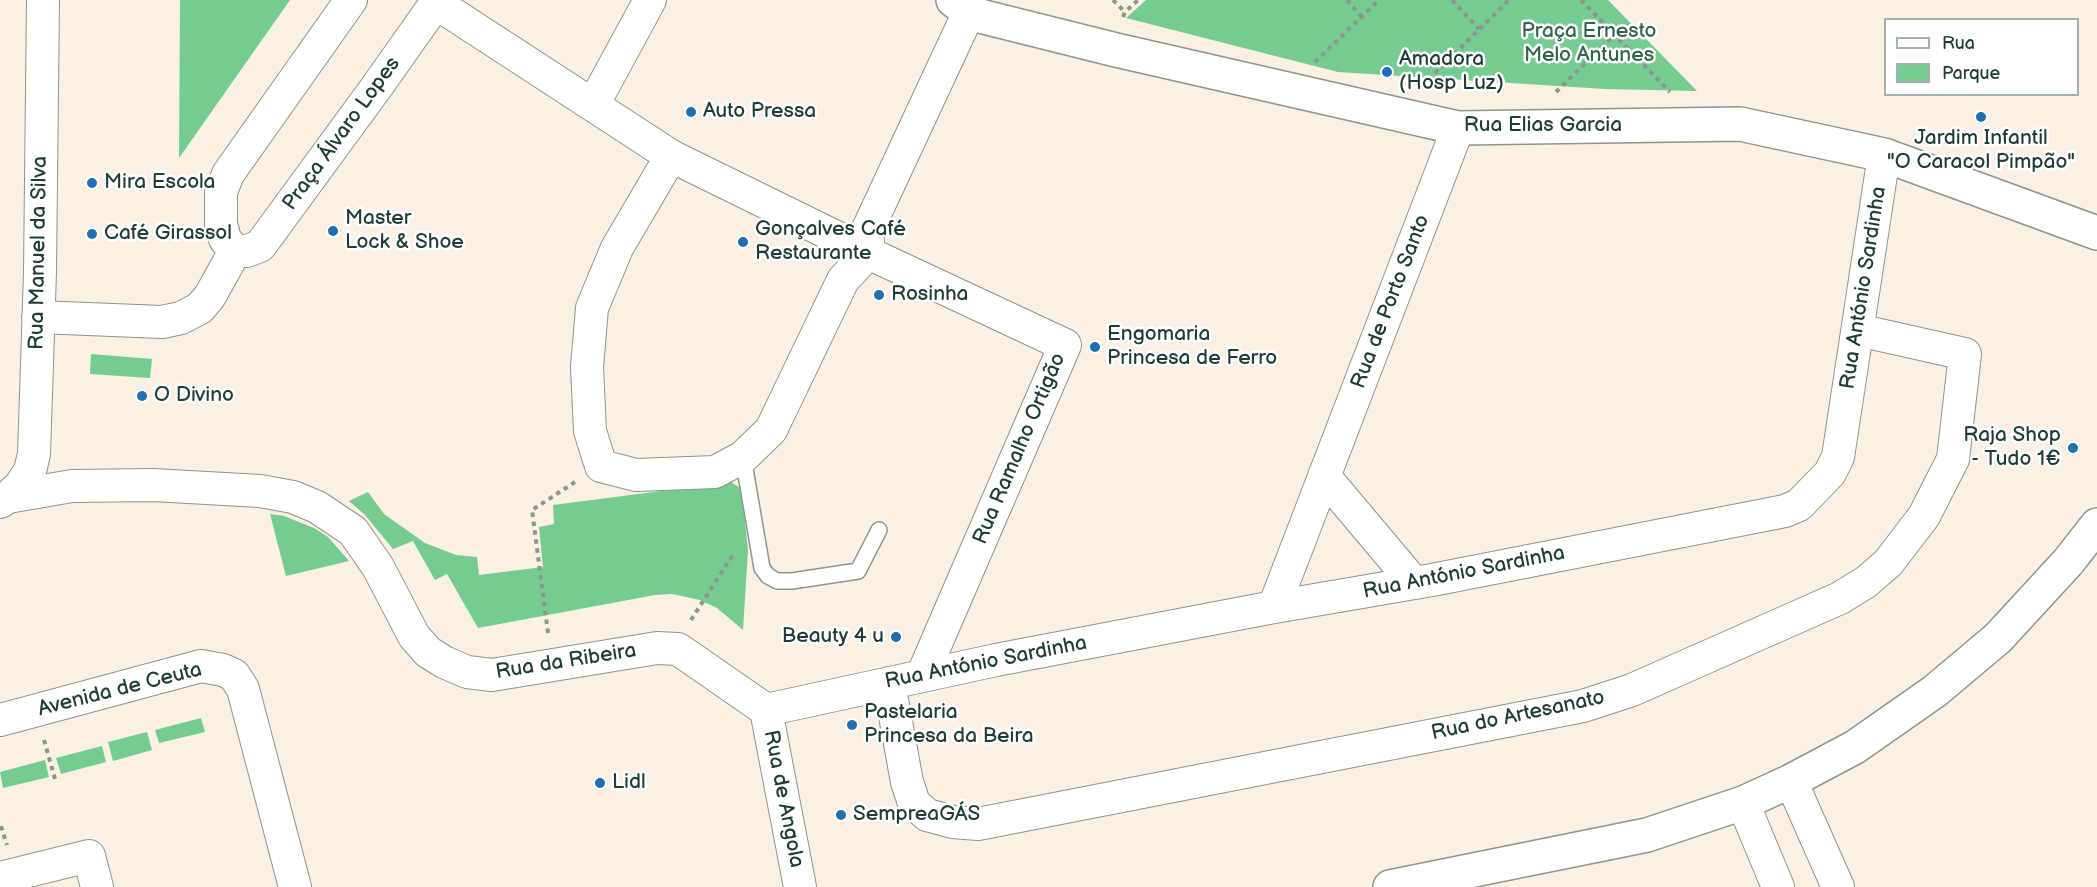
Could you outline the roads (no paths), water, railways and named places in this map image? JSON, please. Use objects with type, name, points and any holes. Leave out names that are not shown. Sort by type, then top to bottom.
[{"type":"street","name":"Rua Manuel da Silva","points":[[4,500],[20,486],[30,471],[34,454],[43,0]]},
{"type":"street","points":[[38,317],[162,322],[181,318],[200,308],[210,297],[235,251],[225,239],[221,224],[221,192],[228,174],[351,0]]},
{"type":"street","points":[[593,105],[650,0]]},
{"type":"street","name":"Praça Álvaro Lopes","points":[[235,251],[247,251],[260,246],[437,1]]},
{"type":"street","name":"Rua Ramalho Ortigão","points":[[437,1],[671,156],[1065,345],[922,676]]},
{"type":"street","points":[[671,156],[618,248],[592,308],[587,367],[590,431],[601,466],[636,475],[715,472],[743,457],[771,430],[843,280],[869,252],[867,231],[961,6]]},
{"type":"street","name":"Rua Elias Garcia","points":[[961,6],[984,17],[1099,46],[1458,128],[1740,124],[1884,155],[2097,234]]},
{"type":"street","name":"Rua de Porto Santo","points":[[1274,607],[1458,128]]},
{"type":"street","name":"Rua António Sardinha","points":[[766,710],[922,676],[1274,607],[1414,584],[1785,511],[1799,505],[1830,473],[1838,457],[1884,155]]},
{"type":"street","name":"Rua do Artesanato","points":[[889,683],[907,782],[914,803],[927,815],[953,822],[978,824],[1571,708],[1632,690],[1840,598],[1866,582],[1888,563],[1924,516],[1953,459],[1965,354],[1858,330]]},
{"type":"street","points":[[1324,476],[1414,584]]},
{"type":"street","name":"Rua da Ribeira","points":[[4,500],[72,486],[153,485],[260,491],[293,497],[317,507],[353,531],[378,567],[414,636],[428,652],[444,662],[467,672],[492,675],[657,648],[672,649],[678,650],[766,710]]},
{"type":"street","points":[[1390,887],[1489,877],[1647,835],[1743,803],[1791,781],[1855,747],[1935,691],[1998,638],[2068,562],[2097,525]]},
{"type":"street","name":"Avenida de Ceuta","points":[[0,720],[201,666],[223,670],[234,675],[243,689],[295,887]]},
{"type":"street","name":"Rua de Angola","points":[[766,710],[800,887]]},
{"type":"street","points":[[1791,781],[1838,887]]},
{"type":"street","points":[[1743,803],[1778,887]]},
{"type":"street","points":[[0,878],[89,856],[97,887]]},
{"type":"lane","points":[[743,457],[762,568],[768,576],[777,581],[792,581],[858,571],[879,530]]},
{"type":"place","name":"Amadora (Hosp Luz)","points":[[1387,72]]},
{"type":"place","name":"Auto Pressa","points":[[691,112]]},
{"type":"place","name":"Jardim Infantil \"O Caracol Pimpão\"","points":[[1981,117]]},
{"type":"place","name":"Mira Escola","points":[[92,183]]},
{"type":"place","name":"Master Lock & Shoe","points":[[333,231]]},
{"type":"place","name":"Café Girassol","points":[[92,234]]},
{"type":"place","name":"Gonçalves Café Restaurante","points":[[743,242]]},
{"type":"place","name":"Rosinha","points":[[879,295]]},
{"type":"place","name":"Engomaria Princesa de Ferro","points":[[1095,347]]},
{"type":"place","name":"O Divino","points":[[142,396]]},
{"type":"place","name":"Raja Shop - Tudo 1€","points":[[2073,448]]},
{"type":"place","name":"Beauty 4 u","points":[[896,637]]},
{"type":"place","name":"Pastelaria Princesa da Beira","points":[[852,725]]},
{"type":"place","name":"Lidl","points":[[600,783]]},
{"type":"place","name":"SempreaGÁS","points":[[841,815]]},
{"type":"park label","name":"Praça Ernesto Melo Antunes","points":[[1589,44]]}]
